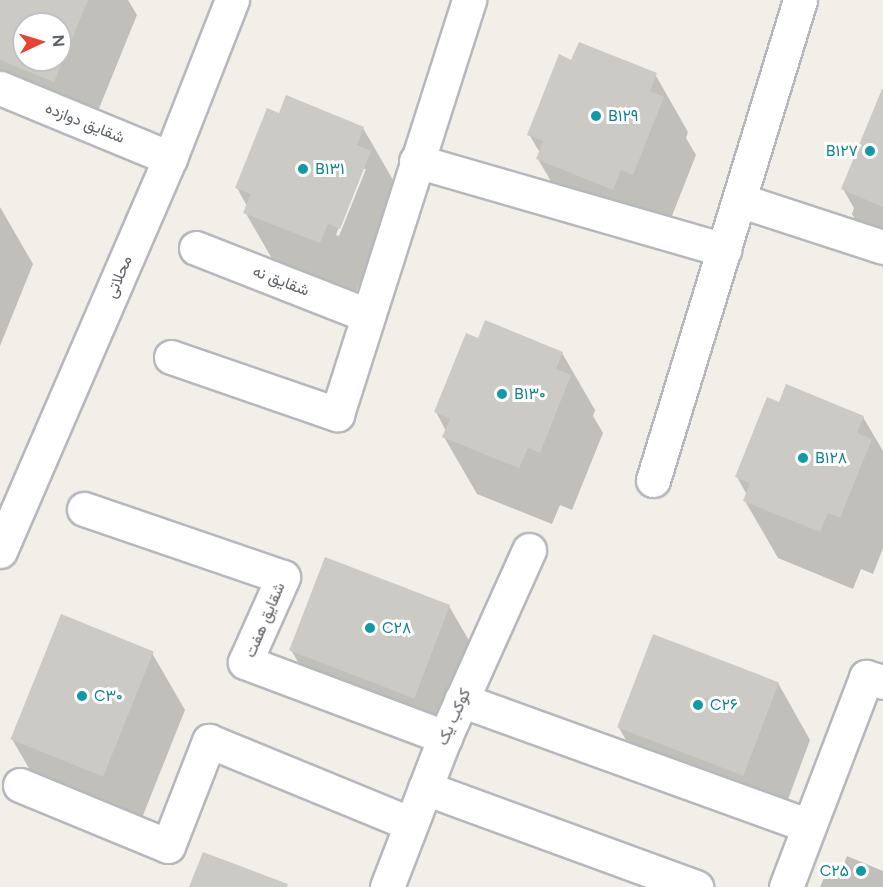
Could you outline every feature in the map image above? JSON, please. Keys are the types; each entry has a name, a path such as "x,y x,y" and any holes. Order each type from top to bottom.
{"street":[{"name":"محلاتی","path":"0,551 171,158 232,0"},
{"path":"171,357 337,414 469,0"},
{"path":"653,480 800,0"},
{"name":"شقایق دوازده","path":"0,88 171,158"},
{"path":"416,162 724,250"},
{"path":"739,200 883,247"},
{"name":"شقایق نه","path":"196,248 367,315"},
{"name":"شقایق هفت","path":"84,509 283,577 245,662 445,737"},
{"name":"کوکب یک","path":"387,887 445,737 529,550"},
{"path":"786,887 866,677 883,682"},
{"path":"461,700 809,826"},
{"path":"20,785 168,846 209,741 411,824"},
{"path":"425,788 696,887"}],"building":[{"path":"0,0 88,0 72,39 72,12 12,12 12,65 0,60"},
{"name":"B۱۲۹","path":"579,42 657,73 650,91 664,97 633,175 621,170 613,190 536,159 543,141 527,135 559,54 571,60"},
{"path":"29,72 58,72 54,82"},
{"name":"B۱۲۷","path":"883,89 883,207 841,189"},
{"name":"B۱۳۱","path":"286,95 364,127 357,145 371,151 340,229 328,224 320,243 243,213 251,194 235,188 267,108 279,113"},
{"name":"B۱۳۰","path":"485,320 563,352 556,369 571,375 540,453 528,448 519,468 442,437 450,419 434,412 466,333 478,338"},
{"name":"B۱۲۸","path":"786,384 864,416 857,433 872,439 840,518 828,513 820,532 743,501 750,483 735,477 767,397 779,402"},
{"name":"C۲۸","path":"325,557 450,605 414,698 289,650"},
{"name":"C۳۰","path":"61,614 154,651 103,777 10,739"},
{"name":"C۲۶","path":"653,634 779,682 743,776 617,727"},
{"path":"203,852 288,884 287,887 189,887"}],"place":[{"name":"B۱۲۹","path":"596,116"},
{"name":"B۱۲۷","path":"870,151"},
{"name":"B۱۳۱","path":"303,169"},
{"name":"B۱۳۰","path":"502,394"},
{"name":"B۱۲۸","path":"803,458"},
{"name":"C۲۸","path":"370,628"},
{"name":"C۳۰","path":"82,696"},
{"name":"C۲۶","path":"698,705"},
{"name":"C۲۵","path":"861,871"}]}
